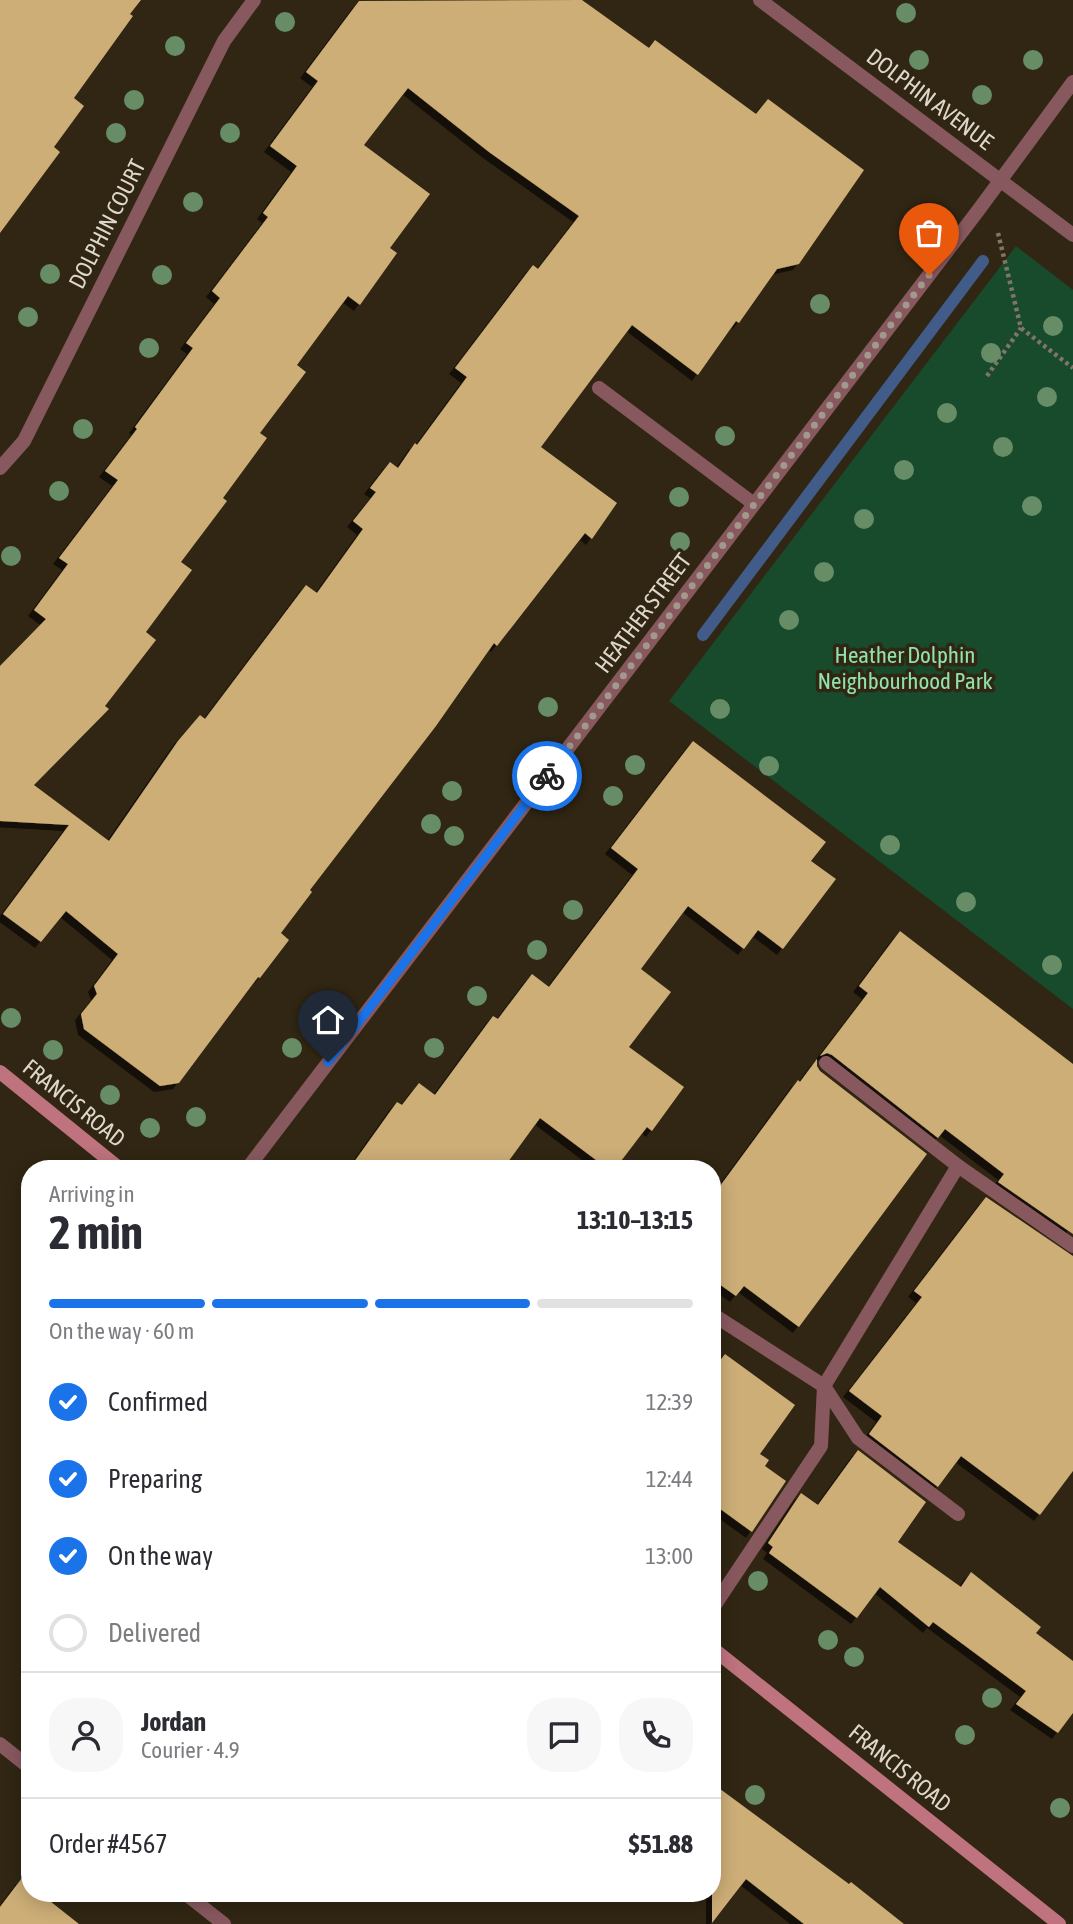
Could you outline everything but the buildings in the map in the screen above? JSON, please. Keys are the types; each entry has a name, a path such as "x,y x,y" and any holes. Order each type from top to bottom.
{"street":[{"name":"DOLPHIN COURT","path":"0,468 24,441 224,41 254,0"},
{"name":"DOLPHIN AVENUE","path":"760,0 1073,235"},
{"name":"HEATHER STREET","path":"254,1160 1073,82"},
{"path":"599,388 754,504"},
{"path":"826,1063 958,1166 1073,1246"},
{"name":"FRANCIS ROAD","path":"0,1072 109,1160"},
{"path":"721,1596 821,1446 824,1386 958,1166"},
{"path":"721,1320 824,1386 858,1438 958,1514"},
{"name":"FRANCIS ROAD","path":"721,1655 1059,1924"},
{"path":"0,1744 21,1761"},
{"path":"196,1902 224,1924"}],"path":[{"path":"996,226 1021,328 1073,368"},
{"path":"987,376 1021,328"}],"green space":[{"name":"Heather Dolphin Neighbourhood Park","path":"1016,246 1073,290 1073,1009 669,701"}],"waterway":[{"path":"703,635 983,261"}],"way so far":[{"path":"547,776 929,275"}],"route":[{"path":"328,1062 547,776"}]}
